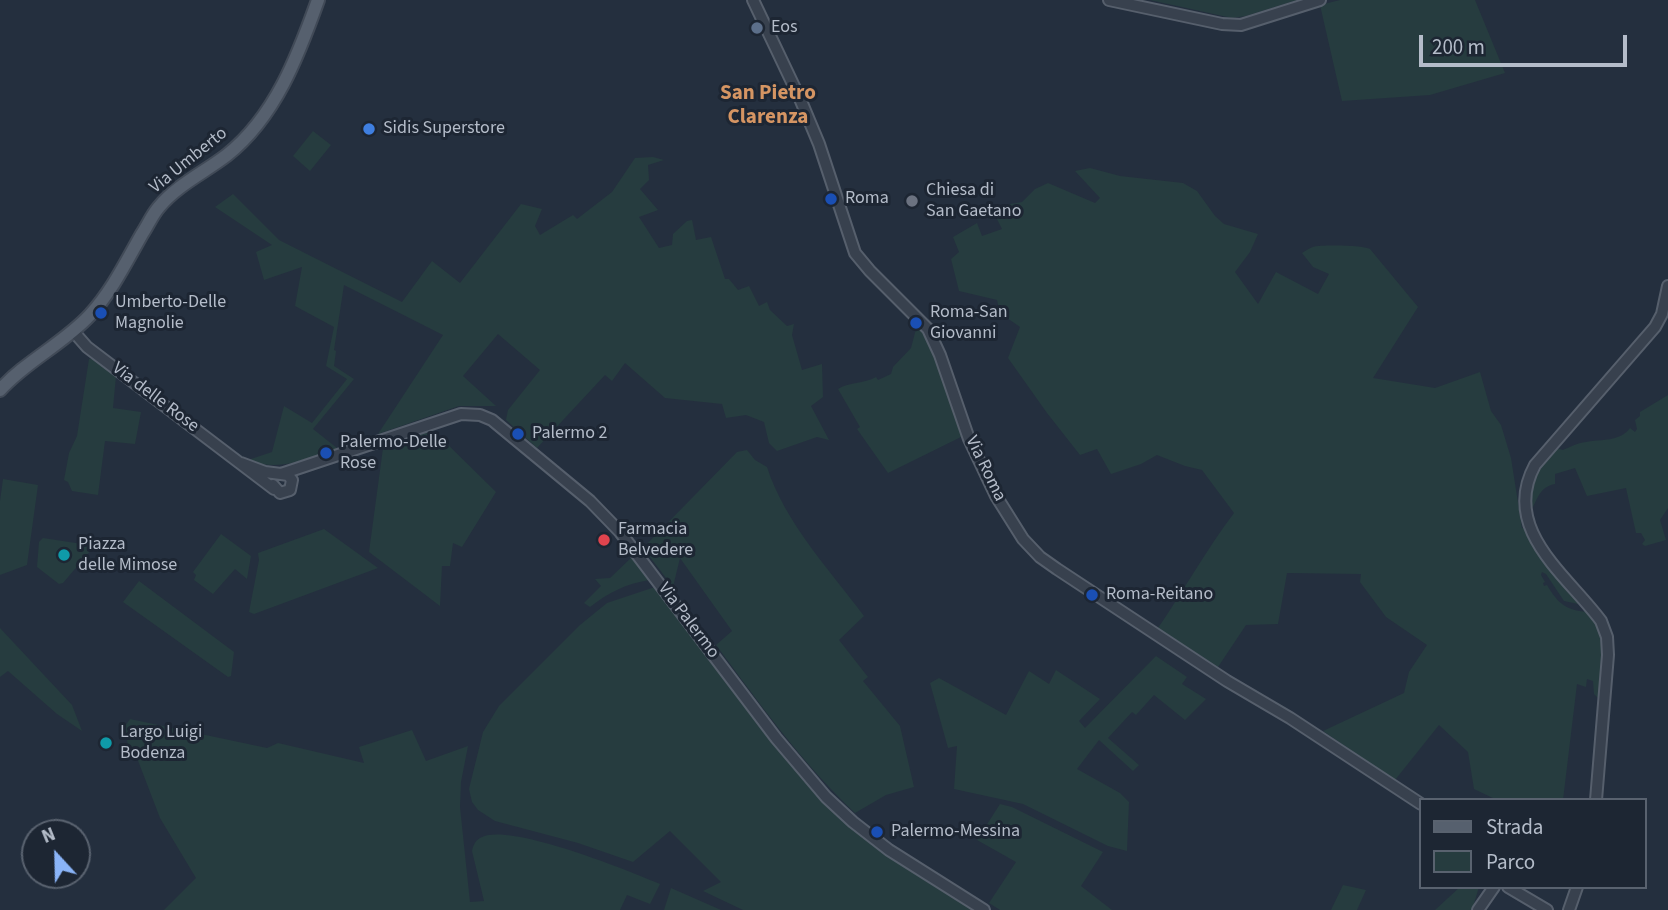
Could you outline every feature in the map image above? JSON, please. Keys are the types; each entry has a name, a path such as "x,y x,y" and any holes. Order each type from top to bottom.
{"main road":[{"name":"Via Umberto","path":"0,390 91,314 119,276 158,207 236,147 264,116 284,80 318,0"}],"street":[{"name":"Via Roma","path":"753,0 810,122 855,253 928,329 977,458 996,496 1023,539 1057,569 1420,803"},
{"path":"1109,0 1222,24 1241,25 1320,0"},
{"path":"1596,798 1609,650 1601,621 1541,549 1529,526 1524,494 1529,476 1548,450 1659,320 1668,286"},
{"name":"Via delle Rose","path":"73,331 87,347 274,489"},
{"name":"Via Palermo","path":"280,474 461,414 480,415 492,420 590,500 611,523 776,738 826,797 889,850 984,910"},
{"path":"280,474 274,479 274,489 284,494 323,461"},
{"path":"240,463 265,472 288,475 292,480 290,490"},
{"name":"Via Roma","path":"1397,789 1420,810"},
{"path":"1478,910 1483,889"},
{"path":"1478,910 1493,889"},
{"path":"1512,889 1542,906"},
{"path":"1522,889 1542,906"},
{"path":"1569,910 1576,889"}],"green space":[{"path":"1150,0 1297,0 1232,18"},
{"path":"1340,0 1475,0 1505,73 1430,95 1342,101 1320,5"},
{"path":"313,131 331,145 310,171 293,156"},
{"path":"653,157 664,160 648,165 649,180 640,189 658,210 639,217 659,248 672,245 673,234 687,221 692,220 696,240 711,237 725,279 729,279 738,290 749,286 759,306 767,302 770,310 787,326 794,324 792,335 802,370 822,364 823,397 811,406 829,440 817,437 777,451 769,443 764,422 746,415 726,418 722,404 665,398 625,363 612,381 605,375 537,448 506,420 508,410 540,370 498,334 463,376 496,406 459,406 378,434 443,335 344,285 334,366 354,379 313,429 337,448 282,465 260,464 248,460 272,452 284,406 312,423 347,379 326,366 334,327 295,306 302,267 264,280 256,252 272,245 215,207 233,194 279,240 402,302 432,261 460,283 521,204 542,209 535,226 540,235 573,215 577,219 612,192 635,158"},
{"path":"1090,168 1120,176 1183,183 1197,191 1224,224 1258,234 1250,252 1235,272 1258,304 1276,272 1318,294 1329,274 1313,267 1302,253 1310,248 1337,245 1370,249 1418,307 1373,378 1435,388 1480,372 1491,411 1501,425 1511,458 1522,528 1526,529 1533,548 1583,605 1564,601 1542,572 1544,586 1547,585 1564,605 1589,612 1599,625 1601,641 1603,640 1601,701 1594,694 1593,681 1587,679 1586,687 1577,684 1563,798 1493,798 1474,789 1468,752 1439,725 1395,780 1323,731 1404,693 1409,672 1427,645 1386,617 1360,582 1361,574 1287,573 1278,624 1246,625 1218,667 1158,628 1234,513 1202,470 1157,455 1141,464 1111,474 1097,449 1080,455 1008,358 1020,327 1000,313 997,300 959,291 951,259 959,252 953,237 977,223 982,236 1002,229 991,207 1022,202 1035,189 1048,183 1095,203 1100,198 1075,171"},
{"path":"917,325 929,341 963,436 888,473 857,429 860,427 838,389 876,377 878,380 891,374 893,367 911,348"},
{"path":"89,359 94,359 116,376 113,408 141,412 135,444 105,441 98,495 72,491 64,480 69,453 77,436"},
{"path":"1668,395 1668,508 1660,520 1666,540 1645,546 1642,544 1645,540 1641,533 1636,533 1626,488 1587,496 1575,468 1555,474 1555,484 1543,489 1533,507 1528,504 1533,480 1556,448 1563,450 1574,445 1616,438 1630,428 1635,432 1635,420 1640,416 1640,412"},
{"path":"433,430 496,492 462,547 453,543 450,566 442,566 440,606 369,552 383,448"},
{"path":"747,450 755,460 767,467 775,488 797,527 864,616 839,640 868,677 863,681 900,726 914,787 886,795 855,813 799,753 716,645 732,631 680,558 673,587 643,548 737,452"},
{"path":"3,479 38,485 27,565 0,575 0,501"},
{"path":"324,529 378,568 254,614 249,612 258,553"},
{"path":"221,534 251,556 247,579 235,569 213,594 194,580 196,575 193,572"},
{"path":"43,538 89,545 92,549 63,583 59,584 37,567 39,542"},
{"path":"632,557 649,580 618,589 590,607 584,603 601,586 595,579 610,578"},
{"path":"139,581 234,652 231,676 228,677 123,602"},
{"path":"655,587 772,743 825,803 974,910 743,910 703,891 721,882 670,831 633,862 578,843 495,821 478,810 472,802 469,789 483,732 499,706 580,625 607,603"},
{"path":"0,628 72,705 82,731 57,714 8,671 0,677"},
{"path":"1156,656 1187,677 1182,684 1206,699 1185,720 1154,695 1136,715 1132,712 1108,738 1139,765 1133,771 1099,740 1077,769 1120,793 1129,802 1127,851 1108,846 1023,804 954,789 957,746 948,748 930,683 939,678 1006,715 1029,671 1049,684 1056,670 1100,699 1079,721 1085,728"},
{"path":"130,719 267,748 278,743 364,763 359,747 412,730 426,761 468,746 461,782 460,807 470,902 484,901 473,847 480,838 494,835 515,836 541,842 660,884 650,904 627,895 620,910 164,910 196,878 160,818 137,758 129,754 125,726"},
{"path":"1000,804 1012,807 1103,852 1081,886 1112,910 1000,910 989,903 1016,862 977,840"},
{"path":"1343,885 1366,890 1357,910 1331,910"},
{"path":"671,888 721,910 664,910"},
{"path":"1458,889 1478,889 1472,910 1435,910"}],"place":[{"name":"Eos","path":"757,28"},
{"name":"Sidis Superstore","path":"369,129"},
{"name":"Roma","path":"831,199"},
{"name":"Chiesa di San Gaetano","path":"912,201"},
{"name":"Umberto-Delle Magnolie","path":"101,313"},
{"name":"Roma-San Giovanni","path":"916,323"},
{"name":"Palermo 2","path":"518,434"},
{"name":"Palermo-Delle Rose","path":"326,453"},
{"name":"Farmacia Belvedere","path":"604,540"},
{"name":"Piazza delle Mimose","path":"64,555"},
{"name":"Roma-Reitano","path":"1092,595"},
{"name":"Largo Luigi Bodenza","path":"106,743"},
{"name":"Palermo-Messina","path":"877,832"}],"district":[{"name":"San Pietro Clarenza","path":"768,106"}]}
